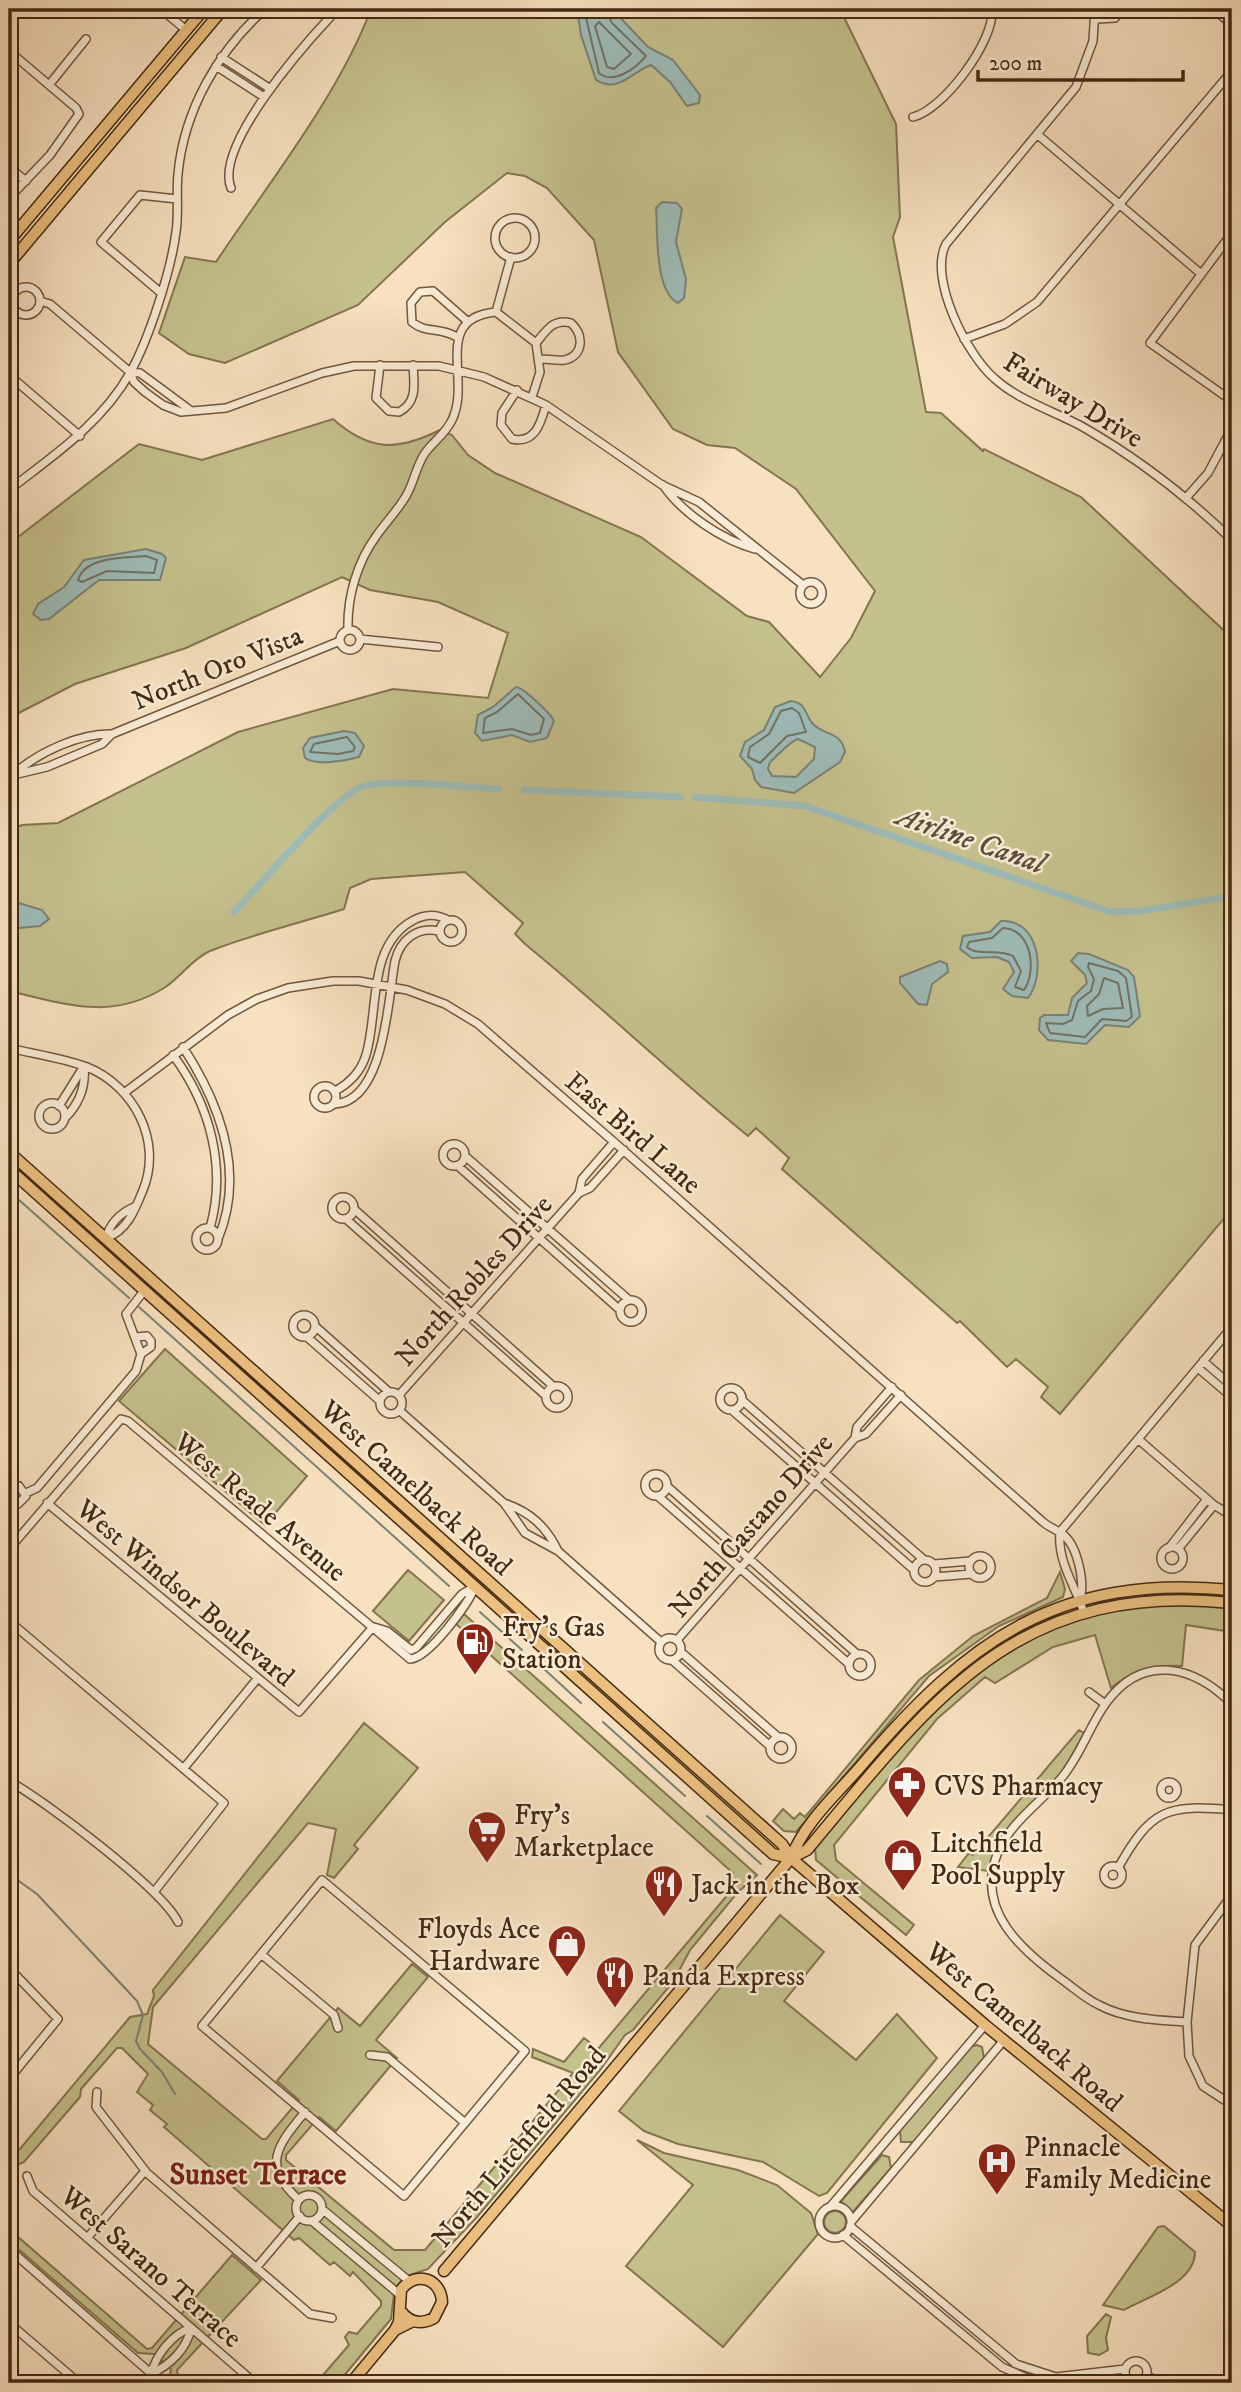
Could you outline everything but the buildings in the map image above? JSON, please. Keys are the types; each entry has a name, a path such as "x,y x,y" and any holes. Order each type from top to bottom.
{"main road":[{"path":"9,242 204,9"},
{"path":"9,264 223,9"},
{"name":"West Camelback Road","path":"9,1152 782,1844 791,1858 985,2025 1232,2226"},
{"name":"West Camelback Road","path":"9,1169 773,1854 791,1858"},
{"path":"97,1248 106,1238"},
{"path":"475,1587 483,1577"},
{"name":"North Litchfield Road","path":"439,2289 444,2271 791,1858 797,1841 904,1715 946,1675 984,1646 1024,1623 1080,1600 1163,1587 1232,1590"},
{"name":"North Litchfield Road","path":"791,1858 807,1850 914,1723 961,1678 1004,1648 1084,1614 1161,1600 1232,1602"},
{"path":"568,1653 572,1665 600,1690 604,1703 618,1706 655,1740 677,1750"},
{"path":"904,1715 914,1723"},
{"name":"North Litchfield Road","path":"426,2279 444,2271"},
{"path":"351,2383 395,2330 413,2321 426,2322 437,2314 442,2302 439,2289 426,2279 410,2281 399,2294 400,2310 395,2330"},
{"path":"400,2310 413,2321"}],"street":[{"path":"162,9 186,30"},
{"path":"9,490 80,436 111,402 130,372 160,292 176,236 178,172 187,130 221,57 265,9"},
{"path":"912,117 922,114 936,103 975,58 987,38 992,9"},
{"name":"Fairway Drive","path":"1095,9 1097,19 1087,65 1076,87 942,251 941,279 964,339 982,367 1003,386 1119,449 1186,498 1232,540"},
{"path":"1097,19 1115,18 1121,9"},
{"path":"1214,9 1232,24"},
{"path":"231,188 229,173 239,144 264,96 332,15 348,10"},
{"path":"49,85 86,39"},
{"path":"9,51 79,114 50,155 9,198"},
{"path":"221,57 270,88"},
{"path":"216,66 264,96"},
{"path":"964,339 1005,324 1037,302 1232,71"},
{"path":"1038,135 1200,273"},
{"path":"9,167 26,181"},
{"path":"160,292 101,242 140,195 177,199"},
{"path":"521,219 532,226 535,239 530,251 511,257 500,251 496,233 503,222 521,219"},
{"path":"1232,233 1150,343 1232,401"},
{"path":"496,312 511,257"},
{"path":"457,337 443,329 419,328 412,322 411,303 420,292 433,290 467,321"},
{"path":"40,301 50,304 130,372 134,382 163,405 181,412 226,408 322,373 354,366 413,365 458,370 517,390 546,405 662,485 677,490 713,513 803,585"},
{"path":"348,630 350,596 361,563 375,536 408,494 423,457 451,422 457,405 457,337 467,321 484,313 496,312 536,343 541,359 541,372 532,397"},
{"path":"536,343 548,327 558,322 571,323 579,334 580,349 575,355 562,361 541,359"},
{"path":"380,365 376,398 389,411 399,412 411,403 415,390 413,365"},
{"path":"9,375 80,436"},
{"path":"517,390 502,413 501,425 512,439 529,438 537,432 546,405"},
{"path":"1186,498 1208,473 1232,428"},
{"path":"662,485 671,498 706,523 740,545 755,549"},
{"path":"706,523 713,513"},
{"path":"348,630 357,633 360,639"},
{"path":"348,630 341,635 343,648 353,650 360,639"},
{"path":"360,639 439,647"},
{"name":"North Oro Vista","path":"12,775 54,750 100,734 112,734 340,642"},
{"name":"North Oro Vista","path":"12,775 47,768 102,744 112,734"},
{"path":"436,915 459,923 461,936 454,942 446,942 439,931 426,929 411,936 397,953 373,1071 365,1083 345,1101 328,1108 320,1107 315,1101 314,1094 326,1085 335,1091 355,1075 366,1055 386,946 404,926 423,916 436,915"},
{"path":"439,931 447,920"},
{"path":"404,926 411,936"},
{"name":"East Bird Lane","path":"124,1093 183,1047 243,1006 288,988 344,980 390,986 445,1004 478,1024 1043,1522 1060,1532"},
{"path":"369,1040 381,1042"},
{"path":"183,1047 214,1100 224,1130 229,1167 227,1209 214,1249 199,1248 197,1234 202,1229 210,1228"},
{"path":"9,1048 84,1066 105,1077 124,1093 143,1123 149,1150 147,1177 134,1207 122,1213 108,1228 106,1238"},
{"path":"173,1055 202,1106 211,1133 216,1167 215,1205 210,1228 218,1239"},
{"path":"59,1106 84,1066"},
{"path":"65,1118 59,1106 51,1104 44,1107 40,1114 41,1122 46,1128 54,1129 61,1125 76,1104 86,1081 84,1066"},
{"path":"355,1075 365,1083"},
{"path":"335,1091 335,1104"},
{"path":"202,1106 214,1100"},
{"name":"North Robles Drive","path":"579,1193 582,1180 614,1142"},
{"path":"458,1144 465,1156 629,1300 640,1303 643,1310 641,1317 627,1322 620,1310 458,1166 445,1162 444,1148 458,1144"},
{"name":"North Robles Drive","path":"399,1395 579,1193 590,1188 624,1150"},
{"path":"458,1166 465,1156"},
{"path":"216,1167 229,1167"},
{"path":"492,1197 500,1187"},
{"path":"545,1395 380,1248 346,1219 333,1214 334,1200 347,1197 354,1209 387,1239 553,1386 566,1391 565,1405 552,1408 545,1401 545,1395 553,1386"},
{"path":"346,1219 354,1209"},
{"path":"380,1248 387,1239"},
{"path":"583,1277 592,1268"},
{"path":"418,1283 426,1273"},
{"path":"9,1500 21,1504 26,1493 37,1488 136,1371 141,1354 127,1320 129,1308 144,1291"},
{"path":"620,1310 629,1300"},
{"path":"308,1315 315,1326 389,1392 399,1395 403,1405 400,1411 391,1415 384,1413 380,1401 307,1337 294,1332 295,1319 308,1315"},
{"path":"307,1337 315,1326"},
{"path":"1084,1614 1080,1600 1084,1587 1072,1547 1060,1532 1232,1328"},
{"path":"135,1337 147,1336 151,1341 151,1347 141,1354"},
{"path":"509,1363 516,1353"},
{"path":"343,1369 352,1359"},
{"path":"1201,1365 1232,1386"},
{"path":"1201,1365 1232,1397"},
{"name":"North Castano Drive","path":"855,1438 857,1427 892,1387"},
{"path":"736,1389 743,1401 923,1559 934,1564 984,1556 992,1568 989,1575 982,1578 971,1574 934,1577 928,1581 915,1577 913,1569 816,1482 733,1411 720,1404 725,1390 736,1389"},
{"path":"380,1401 389,1392"},
{"name":"North Castano Drive","path":"677,1640 855,1438 866,1434 901,1395"},
{"path":"733,1411 743,1401"},
{"path":"400,1411 504,1503 525,1533 558,1551 661,1642"},
{"name":"West Reade Avenue","path":"47,1503 121,1419 128,1421 373,1627 387,1643 410,1659"},
{"path":"769,1441 777,1432"},
{"path":"1138,1439 1214,1505 1232,1516"},
{"path":"653,1475 661,1475 668,1487 748,1558 857,1654 870,1659 869,1673 855,1676 849,1664 740,1567 659,1497 648,1493 646,1480 653,1475"},
{"path":"9,1491 17,1486 26,1493"},
{"path":"659,1497 668,1487"},
{"path":"1178,1549 1182,1562 1170,1568 1161,1559 1207,1499"},
{"path":"9,1549 47,1503"},
{"name":"West Windsor Boulevard","path":"47,1503 299,1712 373,1627"},
{"path":"504,1503 538,1521 558,1551"},
{"path":"1178,1549 1214,1505"},
{"path":"860,1522 869,1512"},
{"path":"695,1528 704,1518"},
{"path":"1169,1548 1178,1549"},
{"path":"913,1569 923,1559"},
{"path":"971,1560 971,1574"},
{"path":"934,1564 934,1577"},
{"path":"475,1587 470,1600 423,1656 410,1659 411,1650 416,1648 462,1594 475,1587"},
{"path":"786,1608 793,1598"},
{"path":"9,1621 224,1803 153,1892"},
{"name":"West Reade Avenue","path":"373,1627 393,1636 411,1650"},
{"path":"820,1638 828,1629"},
{"path":"387,1643 393,1636"},
{"path":"670,1638 677,1640 681,1651 713,1680 778,1737 786,1737 791,1743 792,1751 788,1757 780,1759 773,1756 770,1745 673,1660 661,1656 661,1642 670,1638"},
{"path":"673,1660 681,1651"},
{"path":"849,1664 857,1654"},
{"path":"1186,2022 1139,2018 1099,2006 1016,1943 1000,1920 992,1888 994,1867 1004,1841 1065,1773 1105,1704 1134,1678 1160,1670 1190,1673 1204,1679 1231,1702"},
{"path":"184,1768 257,1679"},
{"path":"705,1689 713,1680"},
{"path":"1089,1692 1105,1704"},
{"path":"737,1717 746,1708"},
{"path":"770,1745 778,1737"},
{"path":"9,1781 40,1799 153,1892 172,1909 178,1922"},
{"path":"1171,1798 1174,1809"},
{"path":"1118,1867 1145,1827 1174,1809 1195,1807 1232,1810"},
{"path":"321,1880 525,2051 404,2196 202,2026 261,1954 321,1880"},
{"path":"1232,1895 1195,1945 1186,2022 1189,2056 1203,2087 1232,2105"},
{"path":"261,1954 334,2015 338,2028"},
{"path":"9,1968 58,2019 9,2079"},
{"path":"985,2025 830,2207 822,2213 821,2228 828,2235 843,2235 1002,2367 1038,2383"},
{"path":"843,2235 1004,2040"},
{"path":"370,2055 387,2057 464,2122"},
{"path":"97,2092 96,2107 145,2171 310,2314 332,2318"},
{"path":"299,2200 280,2179 276,2158 282,2140 304,2112"},
{"path":"88,2238 145,2171"},
{"name":"West Sarano Terrace","path":"27,2176 33,2191 255,2383"},
{"path":"399,2294 312,2221 300,2216 296,2207 299,2200 308,2195 315,2196 322,2209 410,2281"},
{"path":"830,2207 844,2209 851,2224 876,2248 1016,2364 1044,2375 1068,2380 1126,2373 1137,2383 1146,2375 1146,2368 1139,2361 1129,2363 1126,2373"},
{"path":"312,2221 320,2215 322,2209"},
{"path":"256,2268 300,2216"},
{"path":"869,2257 876,2248"},
{"path":"9,2249 162,2383"},
{"path":"380,2278 390,2266"},
{"path":"911,2291 917,2282"},
{"path":"9,2323 79,2383"},
{"path":"152,2374 166,2367 188,2341 191,2328"},
{"path":"152,2374 155,2360 179,2332 191,2328"},
{"path":"1091,2383 1126,2373"},
{"path":"1146,2375 1160,2383"}],"shaded area":[{"path":"371,9 840,9 896,124 900,217 893,237 926,412 941,413 983,451 984,449 1081,497 1232,638 1232,1209 1060,1414 1041,1397 1048,1387 1016,1359 1007,1367 960,1321 957,1323 782,1169 789,1158 756,1128 748,1136 525,944 515,934 523,923 465,872 371,879 350,888 344,909 210,951 164,988 125,1004 88,1007 9,991 9,830 22,825 58,823 238,732 393,689 488,698 508,633 438,602 370,590 342,577 186,648 75,684 9,718 9,544 139,444 202,460 333,419 359,438 385,445 411,442 440,430 452,435 468,455 495,473 641,537 747,616 769,622 820,677 851,638 875,591 796,489 735,448 707,445 673,429 618,352 594,240 547,188 525,176 507,173 445,222 358,305 225,363 189,354 159,333 185,257 216,262 321,107"},
{"path":"165,1349 307,1476 265,1525 119,1401"},
{"path":"408,1570 444,1600 409,1641 373,1611"},
{"path":"1060,1572 1065,1589 1063,1597 999,1626 929,1676 796,1832 784,1831 773,1821 783,1809 794,1819 800,1813 805,1817 919,1680 973,1636 1047,1598"},
{"path":"1153,1605 1232,1607 1232,1632 1186,1625 1182,1666 1144,1670 1111,1688 1095,1635 1053,1647 995,1683 985,1677 937,1719 834,1845 836,1860 914,1925 906,1935 816,1860 815,1848 896,1751 924,1720 986,1666 1021,1644 1060,1626 1094,1615"},
{"path":"464,1614 757,1875 737,1893 690,1950 673,1982 633,2030 625,2035 601,2069 477,2217 428,2269 410,2275 394,2294 391,2319 338,2383 316,2383 349,2345 345,2337 349,2332 357,2334 381,2306 381,2301 353,2272 350,2276 334,2262 330,2265 299,2238 294,2240 164,2127 167,2124 150,2110 153,2105 137,2092 148,2074 122,2048 117,2048 81,2089 80,2097 24,2162 17,2165 9,2180 9,2162 130,2017 147,2014 154,1996 153,1990 364,1723 418,1768 354,1845 358,1849 334,1878 327,1875 336,1829 308,1823 153,2007 148,2044 262,2139 266,2139 299,2100 277,2081 338,2008 360,2026 412,1964 428,1977 376,2040 397,2058 336,2131 319,2117 286,2155 286,2160 394,2250 425,2250 573,2073 532,2057 533,2049 564,2062 584,2038 598,2049 735,1886 728,1879 733,1873 456,1624"},
{"path":"1079,1730 1084,1733 1067,1763 1007,1833 999,1844 988,1871 958,1867 969,1853 973,1855"},
{"path":"780,1915 824,1952 784,2001 856,2060 897,2014 937,2058 827,2193 819,2196 763,2162 678,2144 644,2131 619,2111"},
{"path":"970,2047 982,2047 984,2058 914,2142 901,2142 900,2130"},
{"path":"637,2140 664,2153 738,2170 777,2185 811,2213 818,2234 723,2347 626,2266 693,2185"},
{"path":"882,2155 889,2157 891,2168 852,2213 841,2201"},
{"path":"835,2211 843,2214 846,2222 843,2230 835,2233 827,2230 824,2222 827,2214"},
{"path":"1164,2226 1195,2252 1193,2263 1187,2272 1168,2288 1124,2310 1103,2305 1158,2227"},
{"path":"9,2229 147,2349 152,2348 232,2255 261,2280 177,2370 178,2375 187,2383 176,2383 170,2375 171,2369 154,2354 138,2353 9,2241"},
{"path":"1106,2314 1111,2317 1106,2338 1108,2350 1099,2355 1088,2353 1087,2336"}],"water":[{"path":"577,9 612,9 648,47 673,60 700,95 699,103 687,106 670,82 651,65 611,85 596,80 581,35"},
{"path":"662,202 677,203 682,209 676,242 686,279 684,298 678,303 670,296 661,274 656,208"},
{"path":"146,549 166,558 160,580 99,580 49,619 41,620 33,614 38,604 64,587 84,560"},
{"path":"516,687 537,702 554,721 547,738 530,742 512,735 482,741 475,733 478,715 493,707"},
{"path":"791,701 800,704 813,724 840,740 845,752 840,762 794,793 761,787 755,780 752,769 740,756 745,742 764,730 775,707","holes":["798,739 815,747 814,759 796,777 772,776 768,769 770,762"]},
{"path":"344,731 355,733 364,746 359,757 324,762 305,758 303,748 310,738"},
{"path":"9,900 42,910 49,919 40,926 9,929"},
{"path":"1001,921 1014,923 1024,929 1036,950 1037,976 1028,998 1012,996 1003,989 1014,972 1009,962 997,957 972,958 960,949 963,936 990,932"},
{"path":"1078,953 1089,954 1128,970 1134,977 1140,1016 1129,1027 1105,1025 1086,1044 1048,1040 1039,1030 1040,1018 1044,1015 1068,1015 1072,998 1087,983 1085,975 1071,961"},
{"path":"940,961 947,964 948,972 932,984 927,1005 918,1004 900,983 900,977"}],"waterway":[{"name":"Airline Canal","path":"234,912 335,805 364,786 410,783 499,789"},
{"name":"Airline Canal","path":"524,790 681,797"},
{"name":"Airline Canal","path":"695,797 805,806 1111,912 1140,911 1232,896"},
{"path":"9,1191 129,1298"},
{"path":"139,1307 449,1586"},
{"path":"480,1612 522,1650"},
{"path":"543,1668 581,1703"},
{"path":"603,1722 685,1796"},
{"path":"707,1816 761,1864"},
{"path":"9,1874 37,1894 137,2001 143,2015 136,2041 162,2072 175,2094"}],"place":[{"name":"Fry's Gas Station","path":"475,1676"},
{"name":"CVS Pharmacy","path":"907,1819"},
{"name":"Fry's Marketplace","path":"487,1864"},
{"name":"Litchfield Pool Supply","path":"903,1892"},
{"name":"Jack in the Box","path":"664,1918"},
{"name":"Floyds Ace Hardware","path":"567,1978"},
{"name":"Panda Express","path":"615,2009"},
{"name":"Pinnacle Family Medicine","path":"997,2196"}],"district":[{"name":"Sunset Terrace","path":"258,2174"}]}
